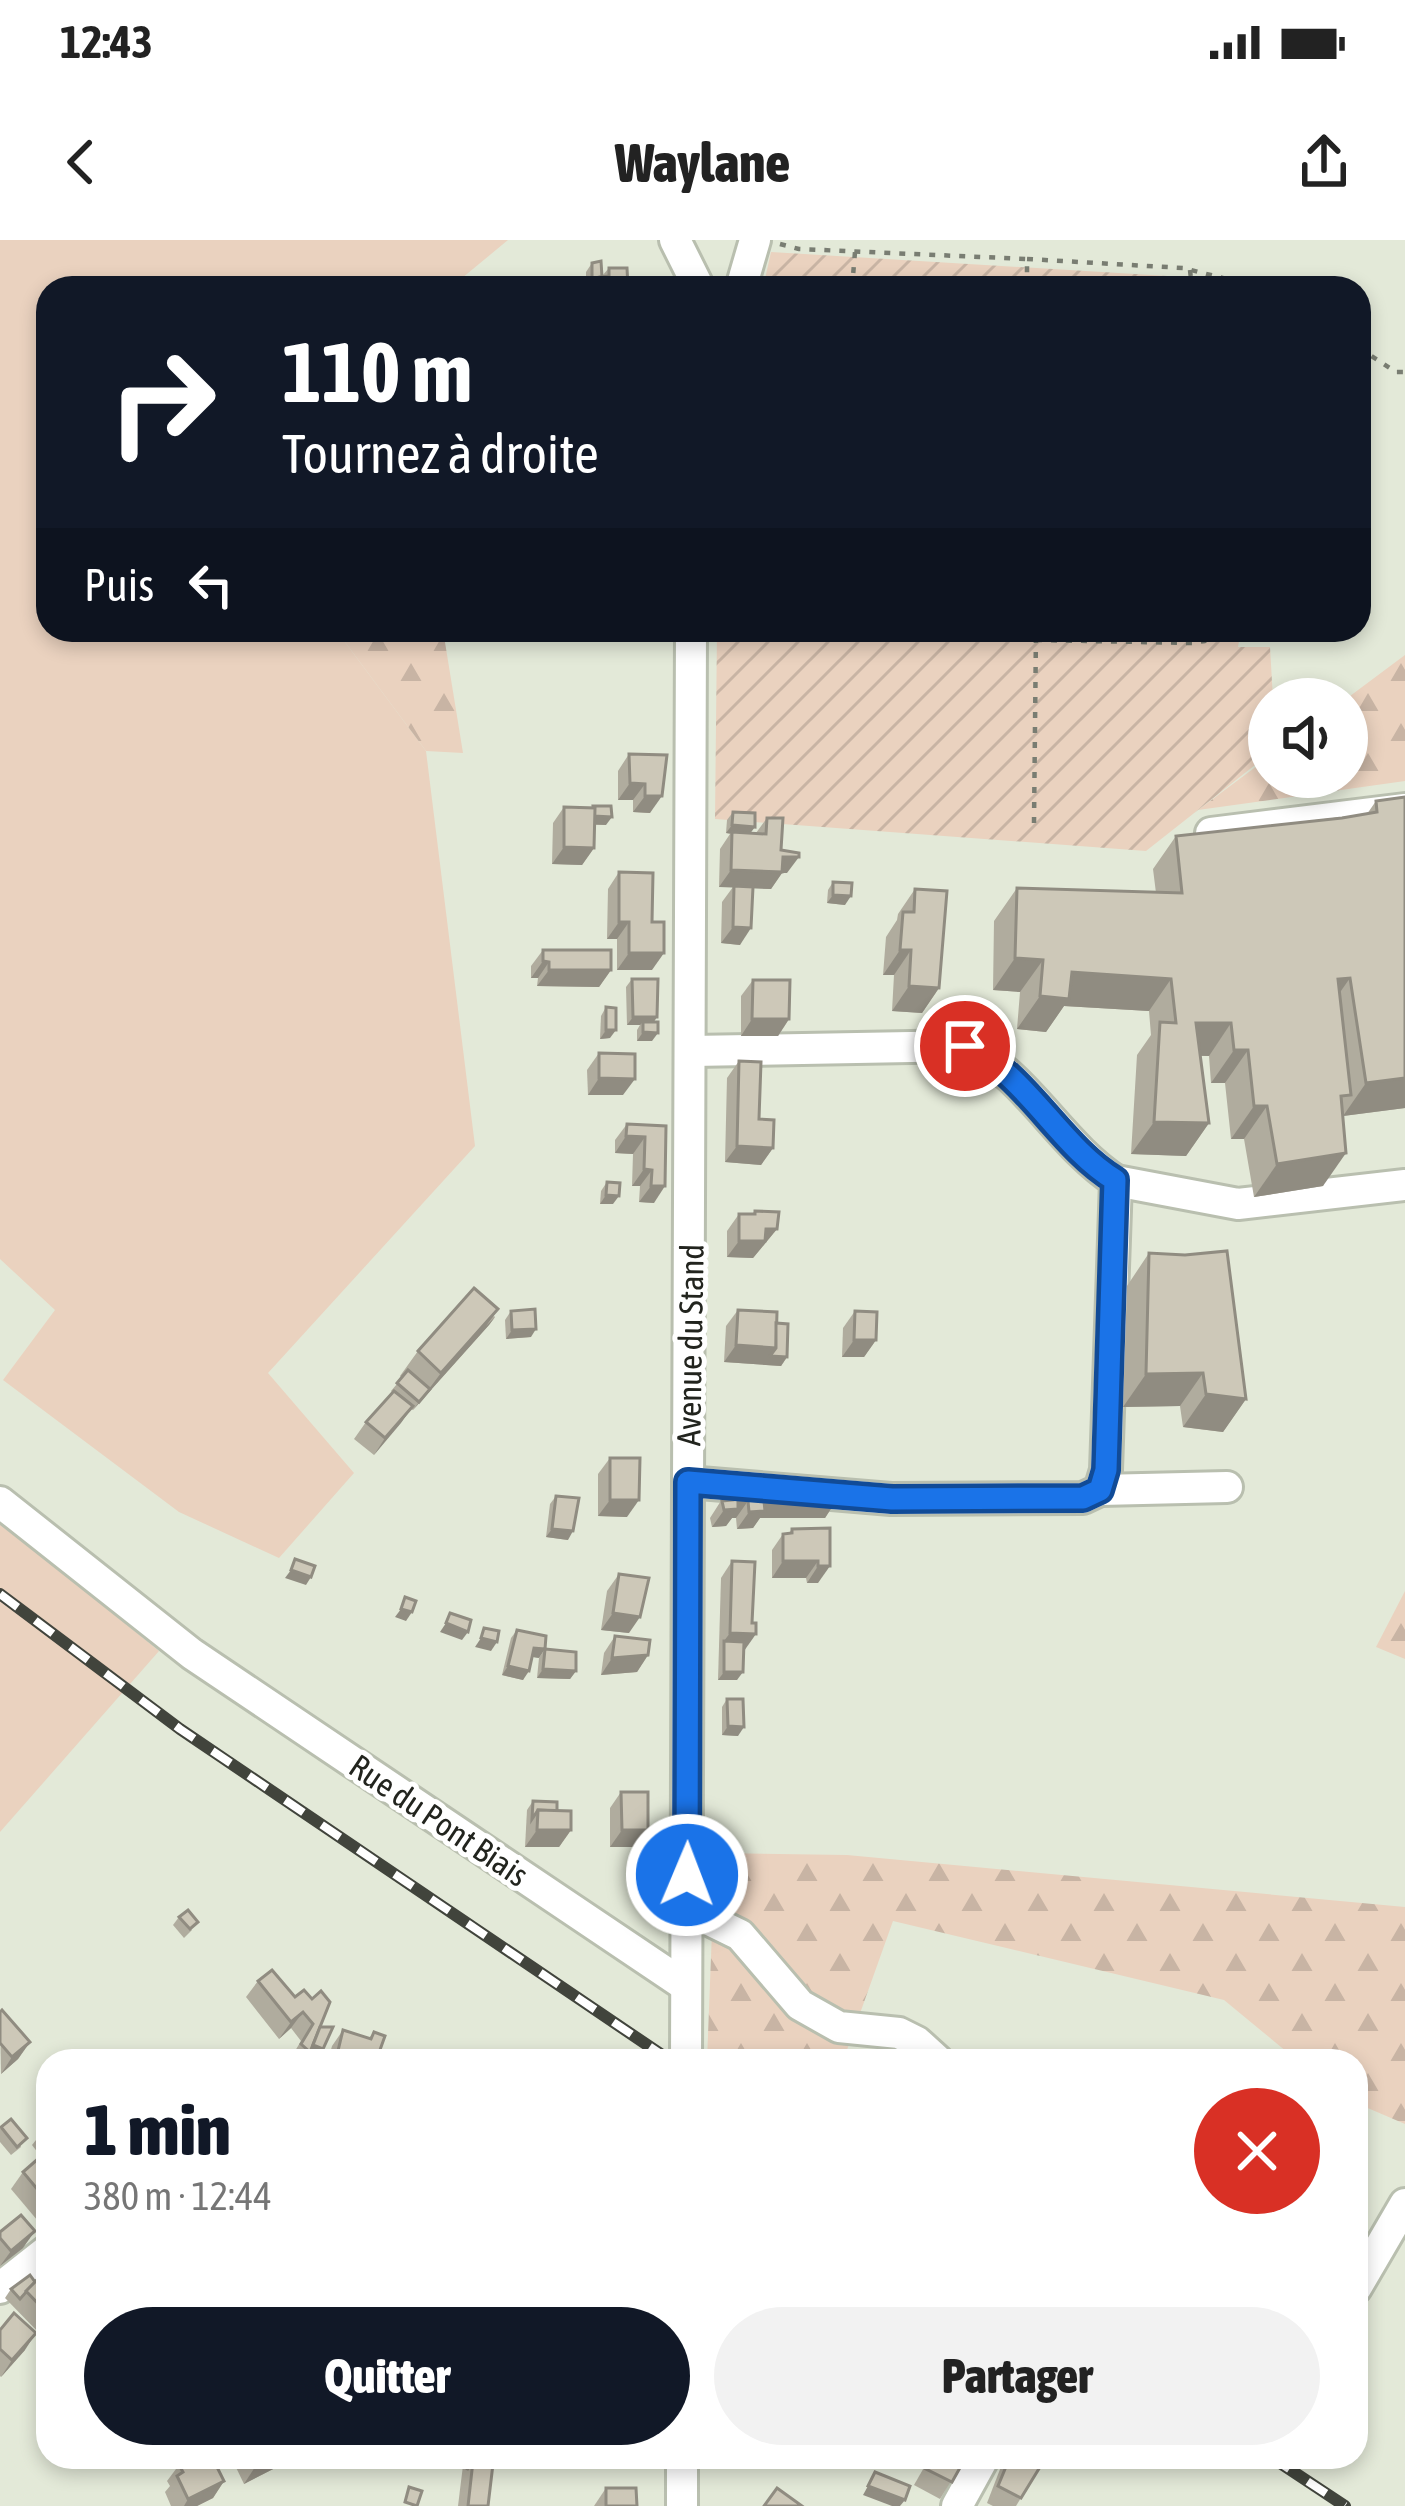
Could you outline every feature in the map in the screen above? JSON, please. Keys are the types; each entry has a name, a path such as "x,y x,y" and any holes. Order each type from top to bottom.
{"street":[{"path":"675,240 693,276"},
{"path":"746,276 759,240"},
{"name":"Avenue du Stand","path":"686,2049 692,642"},
{"path":"1211,832 1405,809"},
{"path":"692,1051 965,1046 989,1057 1076,1150 1115,1180 1238,1204 1405,1185"},
{"path":"1100,1490 1106,1470 1115,1180"},
{"path":"688,1482 892,1499 1083,1498 1100,1490 1227,1487"},
{"name":"Rue du Pont Biais","path":"0,1502 192,1654 686,1986"},
{"path":"686,1909 740,1935 800,2005 838,2027 899,2033 925,2049"},
{"path":"1368,2267 1405,2204"},
{"path":"0,2288 36,2260"},
{"path":"682,2469 682,2506"},
{"path":"957,2506 977,2469"}],"path":[{"path":"759,240 799,249 1027,259 1190,270 1214,276"},
{"path":"854,276 855,252"},
{"path":"1027,259 1028,276"},
{"path":"1190,270 1191,276"},
{"path":"1371,356 1396,372 1405,372"},
{"path":"1034,823 1036,642"},
{"path":"1114,642 1198,642"}],"green space":[{"path":"0,240 508,240 464,276 36,276 36,642 345,642 426,751 475,1146 268,1373 354,1473 279,1558 179,1512 3,1380 55,1310 0,1259"},
{"path":"771,252 1167,276 766,276"},
{"path":"345,642 445,642 463,753 426,751"},
{"path":"717,642 1239,642 1238,647 1270,647 1272,678 1248,678 1248,771 1146,851 715,819"},
{"path":"1405,655 1405,781 1368,786 1368,683"},
{"path":"1248,773 1248,798 1284,798 1198,810"},
{"path":"0,1521 159,1651 0,1832"},
{"path":"1405,1591 1405,1659 1376,1647"},
{"path":"715,1853 847,1855 1405,1907 1405,2124 1368,2108 1368,2049 1283,2049 1224,2000 893,1921 847,2049 707,2049"}],"building":[{"path":"601,261 602,276 592,276 592,263"},
{"path":"609,268 627,268 627,276 609,276"},
{"path":"629,754 667,755 662,796 645,796 645,784 630,783"},
{"path":"1405,797 1405,1078 1366,1083 1350,978 1338,979 1351,1095 1341,1096 1346,1153 1277,1164 1267,1106 1254,1106 1248,1050 1234,1050 1231,1023 1196,1023 1209,1123 1154,1122 1160,1022 1176,1023 1171,979 1072,972 1069,999 1040,996 1043,960 1015,958 1017,888 1182,893 1176,836 1342,818 1377,812 1376,801"},
{"path":"593,806 611,806 612,817 594,816"},
{"path":"564,807 595,808 594,848 564,847"},
{"path":"733,812 755,813 755,827 732,825"},
{"path":"767,818 783,818 781,850 799,853 799,857 783,857 782,872 731,870 732,832 766,834"},
{"path":"619,872 653,873 652,922 664,922 664,953 629,953 629,922 619,922"},
{"path":"833,882 852,883 851,896 833,895"},
{"path":"734,886 753,887 751,928 733,927"},
{"path":"915,889 947,891 939,988 909,986 911,950 900,950 903,912 914,912"},
{"path":"543,950 611,950 611,970 549,970"},
{"path":"632,979 658,979 657,1017 633,1017"},
{"path":"753,980 790,980 789,1019 752,1019"},
{"path":"606,1007 616,1008 616,1030 606,1030"},
{"path":"643,1022 658,1022 658,1033 643,1032"},
{"path":"599,1053 635,1054 635,1079 599,1078"},
{"path":"739,1061 761,1062 759,1119 774,1120 773,1148 737,1146"},
{"path":"627,1124 666,1126 665,1186 651,1186 652,1170 644,1169 645,1137 626,1136"},
{"path":"607,1182 620,1183 619,1196 606,1195"},
{"path":"779,1212 777,1229 766,1229 765,1241 739,1241 739,1214"},
{"path":"1227,1251 1246,1399 1206,1394 1203,1373 1146,1374 1149,1253"},
{"path":"474,1288 498,1309 441,1373 418,1351"},
{"path":"535,1309 536,1329 512,1330 511,1311"},
{"path":"738,1310 777,1312 776,1348 736,1345"},
{"path":"855,1311 877,1312 876,1340 854,1340"},
{"path":"776,1323 788,1324 787,1357 770,1356 776,1348"},
{"path":"408,1370 430,1389 419,1402 397,1383"},
{"path":"394,1391 413,1406 385,1438 366,1422"},
{"path":"610,1458 640,1458 639,1500 610,1500"},
{"path":"733,1482 836,1482 836,1501 764,1501 765,1511 749,1512 748,1501 738,1501 738,1509 724,1510 722,1501 733,1500"},
{"path":"556,1496 579,1498 573,1531 552,1529"},
{"path":"830,1528 830,1566 818,1566 818,1561 783,1561 783,1534 792,1529"},
{"path":"295,1559 315,1566 311,1577 291,1570"},
{"path":"732,1561 755,1562 752,1623 756,1623 756,1634 730,1633"},
{"path":"619,1574 649,1578 640,1617 613,1613"},
{"path":"405,1597 416,1601 412,1612 401,1609"},
{"path":"450,1613 471,1620 468,1632 446,1623"},
{"path":"484,1628 499,1631 497,1642 481,1638"},
{"path":"517,1630 546,1636 545,1649 534,1648 529,1671 508,1666"},
{"path":"615,1636 650,1640 648,1655 612,1658"},
{"path":"724,1641 744,1642 743,1672 724,1672"},
{"path":"545,1649 576,1652 576,1671 543,1669"},
{"path":"727,1699 743,1699 744,1727 728,1726"},
{"path":"621,1792 648,1792 648,1830 622,1830"},
{"path":"533,1801 557,1802 557,1811 538,1810 532,1819"},
{"path":"538,1810 571,1811 571,1830 537,1830"},
{"path":"188,1910 198,1922 190,1929 179,1917"},
{"path":"272,1970 295,1997 304,1990 312,1999 321,1991 330,2002 311,2049 301,2044 313,2024 303,2012 291,2022 258,1981"},
{"path":"2,2010 30,2042 12,2057 0,2043"},
{"path":"320,2027 333,2027 323,2049 313,2045"},
{"path":"343,2030 371,2039 374,2032 385,2036 380,2049 338,2049"},
{"path":"11,2119 27,2138 17,2147 1,2127"},
{"path":"36,2161 36,2188 23,2172"},
{"path":"21,2215 35,2231 11,2251 0,2232"},
{"path":"30,2275 35,2282 20,2299 11,2289"},
{"path":"36,2281 36,2301 26,2291"},
{"path":"14,2313 36,2333 12,2360 0,2349 0,2330"},
{"path":"218,2469 224,2481 188,2499 177,2476"},
{"path":"472,2469 492,2469 488,2506 468,2506"},
{"path":"926,2469 959,2469 952,2482"},
{"path":"1005,2469 1039,2469 1021,2498 998,2486"},
{"path":"875,2472 910,2486 905,2500 868,2486"},
{"path":"409,2487 422,2491 417,2506 405,2502"},
{"path":"606,2488 636,2488 637,2506 606,2506"},
{"path":"777,2488 802,2506 764,2506"}],"railway":[{"path":"0,1594 180,1729 653,2049"},
{"path":"1289,2469 1345,2506"}],"route":[{"path":"687,1875 688,1482 892,1499 1083,1498 1100,1490 1106,1470 1115,1180 1076,1150 989,1057 965,1046"}]}
